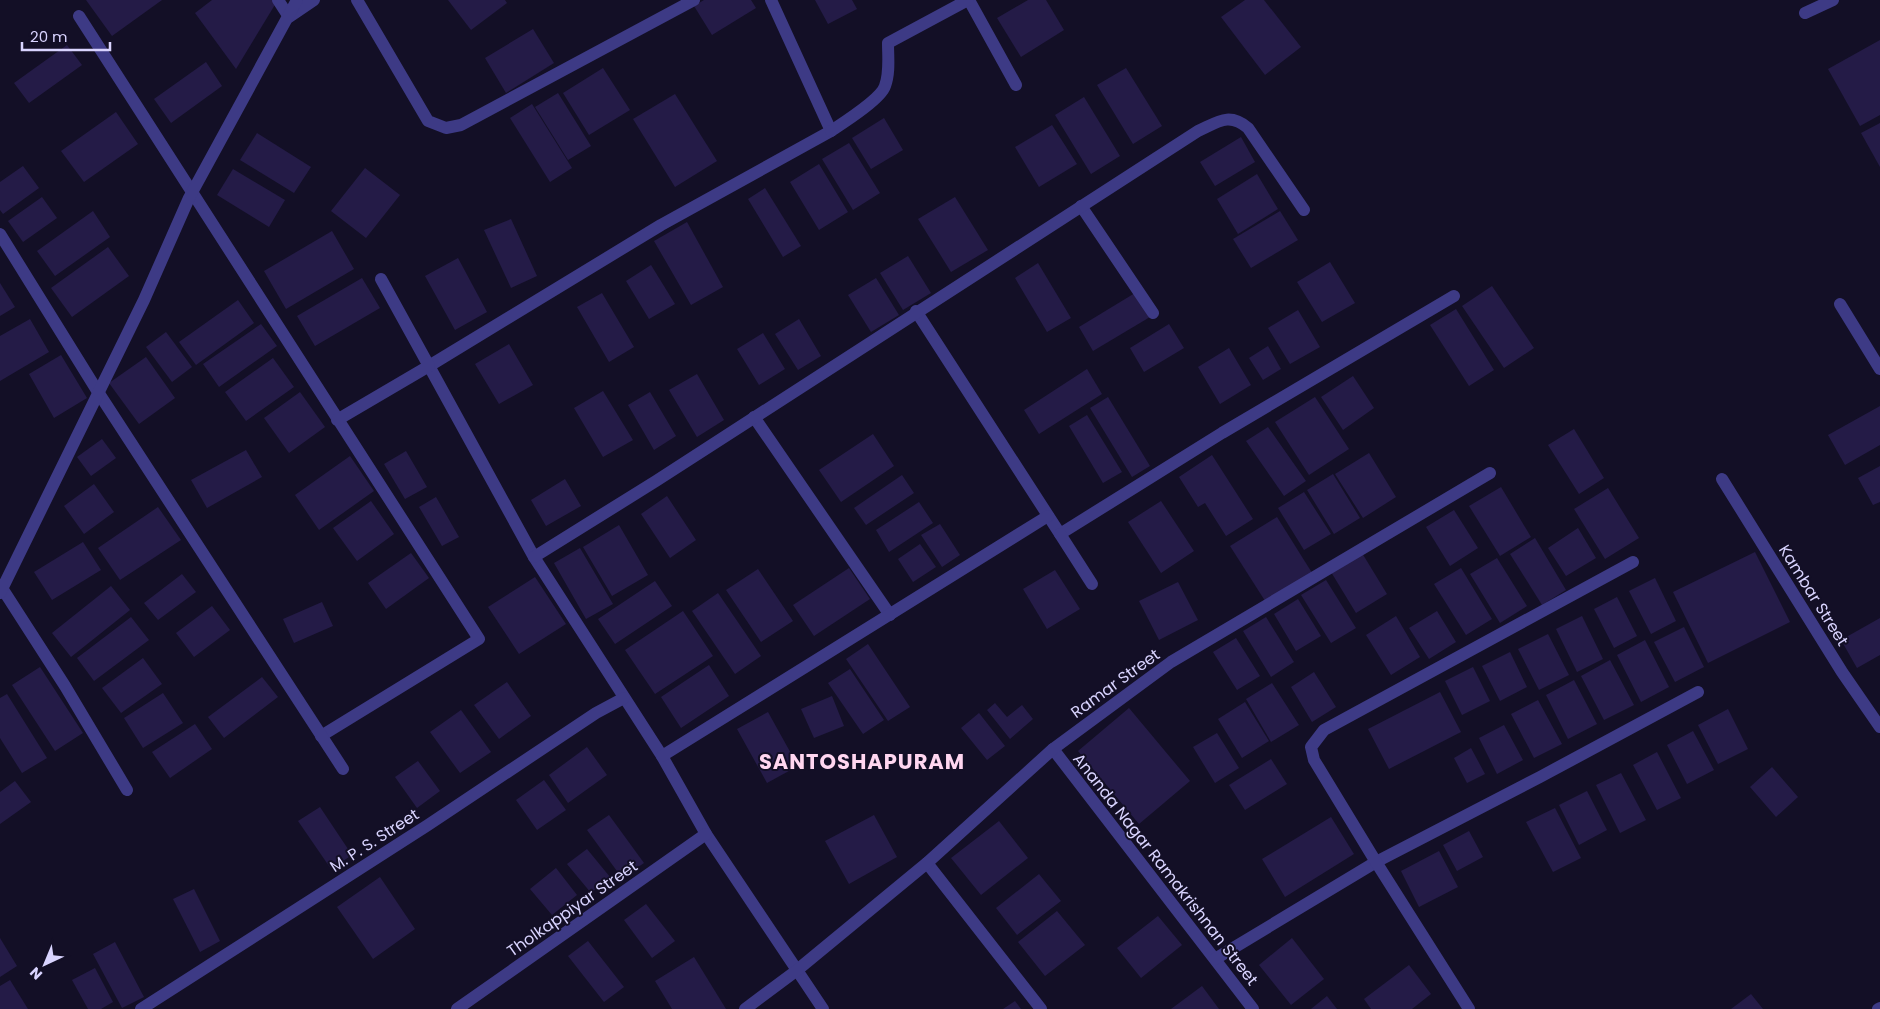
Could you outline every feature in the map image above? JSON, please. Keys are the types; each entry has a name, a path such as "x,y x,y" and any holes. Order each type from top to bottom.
{"street":[{"path":"278,0 288,17"},
{"path":"127,790 65,686 1,589 144,300 192,193 296,0"},
{"path":"288,17 314,0"},
{"path":"357,0 428,121 446,128 461,126 694,0"},
{"path":"771,0 830,131"},
{"path":"337,420 660,225 859,113 885,88 889,64 888,43 968,0 1016,85"},
{"path":"1805,14 1833,0"},
{"path":"79,16 479,639 321,736"},
{"path":"534,557 1198,131 1228,118 1239,121 1248,128 1304,210"},
{"path":"1081,206 1153,312"},
{"path":"0,234 98,392 343,770"},
{"path":"381,280 534,557 662,756 706,834 823,1009"},
{"path":"1060,534 1222,433 1454,296"},
{"path":"1840,304 1880,369"},
{"path":"916,311 1092,584"},
{"path":"754,417 890,615"},
{"name":"Ramar Street","path":"745,1009 796,971 927,863 1053,748 1171,662 1490,473"},
{"name":"Kambar Street","path":"1722,479 1842,672 1880,727"},
{"path":"662,756 1048,516"},
{"path":"1469,1009 1314,760 1311,747 1324,730 1633,562"},
{"path":"1215,959 1376,862 1698,692"},
{"name":"M. P. S. Street","path":"141,1009 428,825 596,713 624,698"},
{"name":"Ananda Nagar Ramakrishnan Street","path":"1053,748 1253,1009"},
{"name":"Tholkappiyar Street","path":"457,1009 706,834"},
{"path":"927,863 1041,1009"}],"building":[{"path":"86,0 162,0 112,36"},
{"path":"212,0 274,0 276,3 236,69 195,13"},
{"path":"448,0 505,0 507,3 471,30"},
{"path":"704,0 751,0 756,8 712,35 694,6"},
{"path":"815,0 852,0 857,9 828,24"},
{"path":"1028,0 1046,0 1064,30 1021,57 997,18"},
{"path":"1245,0 1264,0 1301,47 1265,75 1221,17"},
{"path":"533,29 554,63 506,93 485,58"},
{"path":"1880,40 1880,115 1860,126 1828,69"},
{"path":"67,45 82,65 29,103 14,83"},
{"path":"206,62 222,86 171,123 154,99"},
{"path":"603,68 630,110 589,135 563,93"},
{"path":"1126,68 1162,126 1133,144 1097,85"},
{"path":"558,93 591,146 568,160 535,107"},
{"path":"675,94 717,161 675,187 633,119"},
{"path":"1084,97 1120,156 1091,174 1055,115"},
{"path":"532,104 572,168 550,182 510,118"},
{"path":"116,112 138,144 84,182 61,151"},
{"path":"884,118 903,150 871,169 852,138"},
{"path":"1880,123 1880,167 1861,133"},
{"path":"1052,125 1077,164 1039,187 1015,147"},
{"path":"257,133 311,167 294,193 240,160"},
{"path":"1241,137 1255,162 1215,186 1200,162"},
{"path":"849,143 880,193 853,210 822,159"},
{"path":"819,164 848,212 819,230 790,182"},
{"path":"23,166 39,188 3,214 0,210 0,182"},
{"path":"365,168 400,195 366,238 331,211"},
{"path":"233,169 285,200 269,227 217,195"},
{"path":"1257,174 1278,209 1238,234 1217,199"},
{"path":"765,188 801,246 783,257 748,199"},
{"path":"42,197 57,218 23,242 8,221"},
{"path":"955,197 988,250 951,272 918,219"},
{"path":"93,211 110,237 55,276 37,251"},
{"path":"1280,211 1298,240 1251,268 1233,239"},
{"path":"511,219 537,276 511,288 484,230"},
{"path":"687,222 723,287 691,305 654,241"},
{"path":"332,231 354,269 286,309 264,271"},
{"path":"108,247 129,276 72,317 51,288"},
{"path":"908,256 931,293 903,310 880,273"},
{"path":"458,258 487,312 455,330 425,276"},
{"path":"1330,262 1355,303 1322,322 1297,282"},
{"path":"1038,263 1071,318 1047,332 1015,278"},
{"path":"651,265 675,304 649,319 626,281"},
{"path":"362,278 380,308 315,346 297,316"},
{"path":"876,278 899,315 871,332 848,295"},
{"path":"0,283 15,307 0,316"},
{"path":"1492,286 1534,348 1504,368 1462,306"},
{"path":"602,293 634,347 609,362 577,307"},
{"path":"1135,293 1150,317 1093,351 1079,327"},
{"path":"238,300 254,323 196,365 179,342"},
{"path":"1456,309 1494,370 1469,386 1430,325"},
{"path":"1298,310 1320,347 1290,364 1268,328"},
{"path":"30,319 49,352 0,381 0,336"},
{"path":"799,319 821,356 798,370 775,334"},
{"path":"261,324 277,346 219,387 203,364"},
{"path":"1169,324 1184,348 1144,372 1130,348"},
{"path":"166,332 192,367 172,382 146,347"},
{"path":"763,333 785,369 759,385 737,349"},
{"path":"509,344 533,385 499,404 475,364"},
{"path":"1268,346 1281,369 1263,380 1249,358"},
{"path":"1229,348 1251,385 1220,404 1198,367"},
{"path":"61,355 87,398 54,418 29,374"},
{"path":"146,357 175,398 139,424 109,383"},
{"path":"273,358 294,387 246,421 225,392"},
{"path":"1087,369 1102,394 1039,434 1024,410"},
{"path":"697,374 724,420 697,437 669,390"},
{"path":"1353,376 1374,408 1343,430 1321,397"},
{"path":"603,391 633,440 603,457 574,408"},
{"path":"300,392 325,427 289,453 264,418"},
{"path":"650,392 676,436 654,450 628,405"},
{"path":"1108,397 1150,466 1132,477 1090,408"},
{"path":"1315,397 1349,449 1309,475 1275,422"},
{"path":"1880,406 1880,445 1845,465 1828,435"},
{"path":"1087,415 1122,472 1103,483 1069,426"},
{"path":"1268,427 1306,481 1284,496 1246,441"},
{"path":"1574,429 1604,478 1579,494 1548,445"},
{"path":"873,434 894,466 841,502 819,470"},
{"path":"102,439 116,458 91,476 77,457"},
{"path":"246,450 262,477 207,508 191,480"},
{"path":"406,451 427,487 405,499 384,464"},
{"path":"1369,453 1396,497 1363,518 1335,474"},
{"path":"1212,455 1253,519 1226,536 1205,503 1198,507 1179,477"},
{"path":"350,456 374,491 319,530 295,495"},
{"path":"1880,466 1880,502 1873,505 1858,478"},
{"path":"1333,474 1360,518 1334,534 1307,490"},
{"path":"902,475 914,493 866,525 854,508"},
{"path":"565,479 581,506 546,526 531,500"},
{"path":"94,484 114,512 84,534 64,506"},
{"path":"1501,487 1531,537 1500,556 1469,506"},
{"path":"1608,488 1639,538 1605,559 1574,509"},
{"path":"1304,492 1331,534 1304,550 1278,508"},
{"path":"667,496 696,540 670,558 641,514"},
{"path":"436,497 459,537 442,546 419,507"},
{"path":"371,501 394,534 357,561 333,528"},
{"path":"1161,501 1194,551 1161,573 1128,522"},
{"path":"919,502 933,523 889,552 876,530"},
{"path":"158,507 181,540 120,580 98,548"},
{"path":"1454,510 1478,548 1450,566 1426,527"},
{"path":"1277,517 1314,576 1267,604 1230,546"},
{"path":"940,524 960,555 942,567 921,535"},
{"path":"619,525 648,575 612,596 583,547"},
{"path":"1578,528 1596,558 1566,576 1548,548"},
{"path":"1535,538 1566,590 1542,605 1510,554"},
{"path":"83,542 101,570 52,600 34,572"},
{"path":"920,544 936,567 913,582 898,559"},
{"path":"580,548 613,604 586,619 554,563"},
{"path":"1755,552 1790,622 1708,663 1673,592"},
{"path":"411,553 429,578 386,609 368,583"},
{"path":"1362,553 1387,594 1356,613 1331,572"},
{"path":"1497,558 1527,606 1500,623 1470,574"},
{"path":"849,568 870,599 814,636 793,605"},
{"path":"1461,568 1492,619 1466,635 1434,584"},
{"path":"758,569 793,621 761,642 726,590"},
{"path":"1055,570 1080,609 1047,629 1023,589"},
{"path":"182,574 196,592 158,620 144,603"},
{"path":"535,577 566,624 519,654 488,607"},
{"path":"1655,578 1676,621 1651,634 1629,591"},
{"path":"1326,580 1356,628 1331,643 1301,595"},
{"path":"655,581 672,606 615,644 598,619"},
{"path":"1178,582 1198,620 1159,640 1139,601"},
{"path":"111,586 130,610 71,657 52,633"},
{"path":"718,593 761,656 735,674 692,611"},
{"path":"1617,597 1637,636 1614,648 1594,609"},
{"path":"1298,599 1321,636 1296,651 1274,614"},
{"path":"322,602 333,626 294,643 283,619"},
{"path":"212,606 230,630 194,657 176,633"},
{"path":"683,611 713,656 655,694 625,650"},
{"path":"1437,611 1456,642 1429,659 1409,628"},
{"path":"1396,616 1420,657 1391,675 1366,635"},
{"path":"1582,616 1603,659 1577,672 1556,629"},
{"path":"131,617 149,640 94,681 77,658"},
{"path":"1266,617 1294,662 1271,677 1243,631"},
{"path":"1880,618 1880,655 1857,668 1841,640"},
{"path":"1684,627 1704,667 1675,682 1654,642"},
{"path":"1548,634 1569,675 1539,690 1518,649"},
{"path":"1236,638 1260,676 1237,690 1213,652"},
{"path":"1645,640 1669,687 1641,702 1617,655"},
{"path":"868,644 910,707 888,721 846,659"},
{"path":"1510,652 1527,687 1500,701 1482,666"},
{"path":"143,658 162,684 121,713 102,688"},
{"path":"1610,660 1634,705 1604,720 1581,676"},
{"path":"709,665 729,696 681,728 661,697"},
{"path":"40,667 83,733 55,751 12,685"},
{"path":"1473,667 1490,701 1462,715 1445,681"},
{"path":"850,669 884,720 863,734 828,683"},
{"path":"1314,672 1336,707 1312,722 1291,687"},
{"path":"262,677 278,697 224,738 208,717"},
{"path":"1574,680 1597,724 1568,739 1546,695"},
{"path":"507,682 531,716 499,739 474,705"},
{"path":"1272,683 1299,725 1271,742 1246,699"},
{"path":"1440,692 1461,732 1389,769 1368,729"},
{"path":"163,693 183,723 143,748 124,718"},
{"path":"7,694 47,758 22,773 0,738 0,698"},
{"path":"832,696 844,726 814,738 801,709"},
{"path":"1538,700 1562,744 1534,758 1511,714"},
{"path":"1245,702 1269,741 1242,758 1218,719"},
{"path":"995,703 1007,717 1022,705 1033,719 1010,739 987,710"},
{"path":"1129,708 1190,781 1139,824 1078,751"},
{"path":"1728,709 1748,749 1718,764 1698,725"},
{"path":"461,710 491,752 460,773 430,732"},
{"path":"768,712 798,766 767,783 737,729"},
{"path":"979,713 1005,746 987,760 961,728"},
{"path":"195,724 212,749 170,778 152,752"},
{"path":"1504,725 1523,760 1497,774 1479,738"},
{"path":"1693,731 1714,770 1687,784 1667,745"},
{"path":"1217,733 1239,768 1215,783 1193,747"},
{"path":"587,747 607,775 568,803 549,775"},
{"path":"1471,748 1485,774 1467,783 1454,758"},
{"path":"1657,752 1681,798 1657,810 1633,765"},
{"path":"1271,759 1287,784 1245,810 1229,785"},
{"path":"418,761 440,791 417,808 395,777"},
{"path":"1772,767 1798,797 1776,817 1750,787"},
{"path":"1621,773 1646,820 1620,833 1596,785"},
{"path":"544,780 566,810 537,830 516,800"},
{"path":"15,781 31,802 0,824 0,792"},
{"path":"1587,791 1607,830 1579,845 1559,805"},
{"path":"320,807 352,855 331,869 298,821"},
{"path":"1555,808 1581,858 1553,872 1526,822"},
{"path":"609,815 644,863 622,878 587,830"},
{"path":"874,815 897,857 849,884 825,841"},
{"path":"1331,817 1354,854 1285,897 1262,859"},
{"path":"999,821 1028,858 981,895 951,858"},
{"path":"1469,831 1483,857 1457,871 1443,845"},
{"path":"587,849 610,877 591,893 567,864"},
{"path":"1439,851 1458,887 1419,907 1401,871"},
{"path":"556,868 577,895 552,915 530,889"},
{"path":"1039,874 1061,901 1017,935 996,908"},
{"path":"380,877 415,929 373,959 337,907"},
{"path":"194,889 220,941 200,952 173,899"},
{"path":"646,904 675,941 652,958 624,920"},
{"path":"1057,911 1085,945 1045,976 1018,942"},
{"path":"1158,916 1182,945 1141,978 1117,948"},
{"path":"0,938 17,966 0,977"},
{"path":"1292,938 1324,979 1291,1005 1259,965"},
{"path":"588,941 624,987 604,1002 568,956"},
{"path":"115,942 144,997 122,1008 93,954"},
{"path":"694,957 726,1009 672,1009 655,981"},
{"path":"1409,965 1431,994 1412,1009 1371,1009 1364,999"},
{"path":"95,968 113,1002 101,1009 88,1009 72,980"},
{"path":"10,980 28,1009 0,1009 0,986"},
{"path":"1202,986 1219,1009 1171,1009"},
{"path":"1751,994 1763,1009 1731,1009"},
{"path":"1327,996 1337,1009 1311,1009"},
{"path":"1015,1001 1021,1009 1003,1009"}],"district":[{"name":"SANTOSHAPURAM","path":"862,762"}]}
